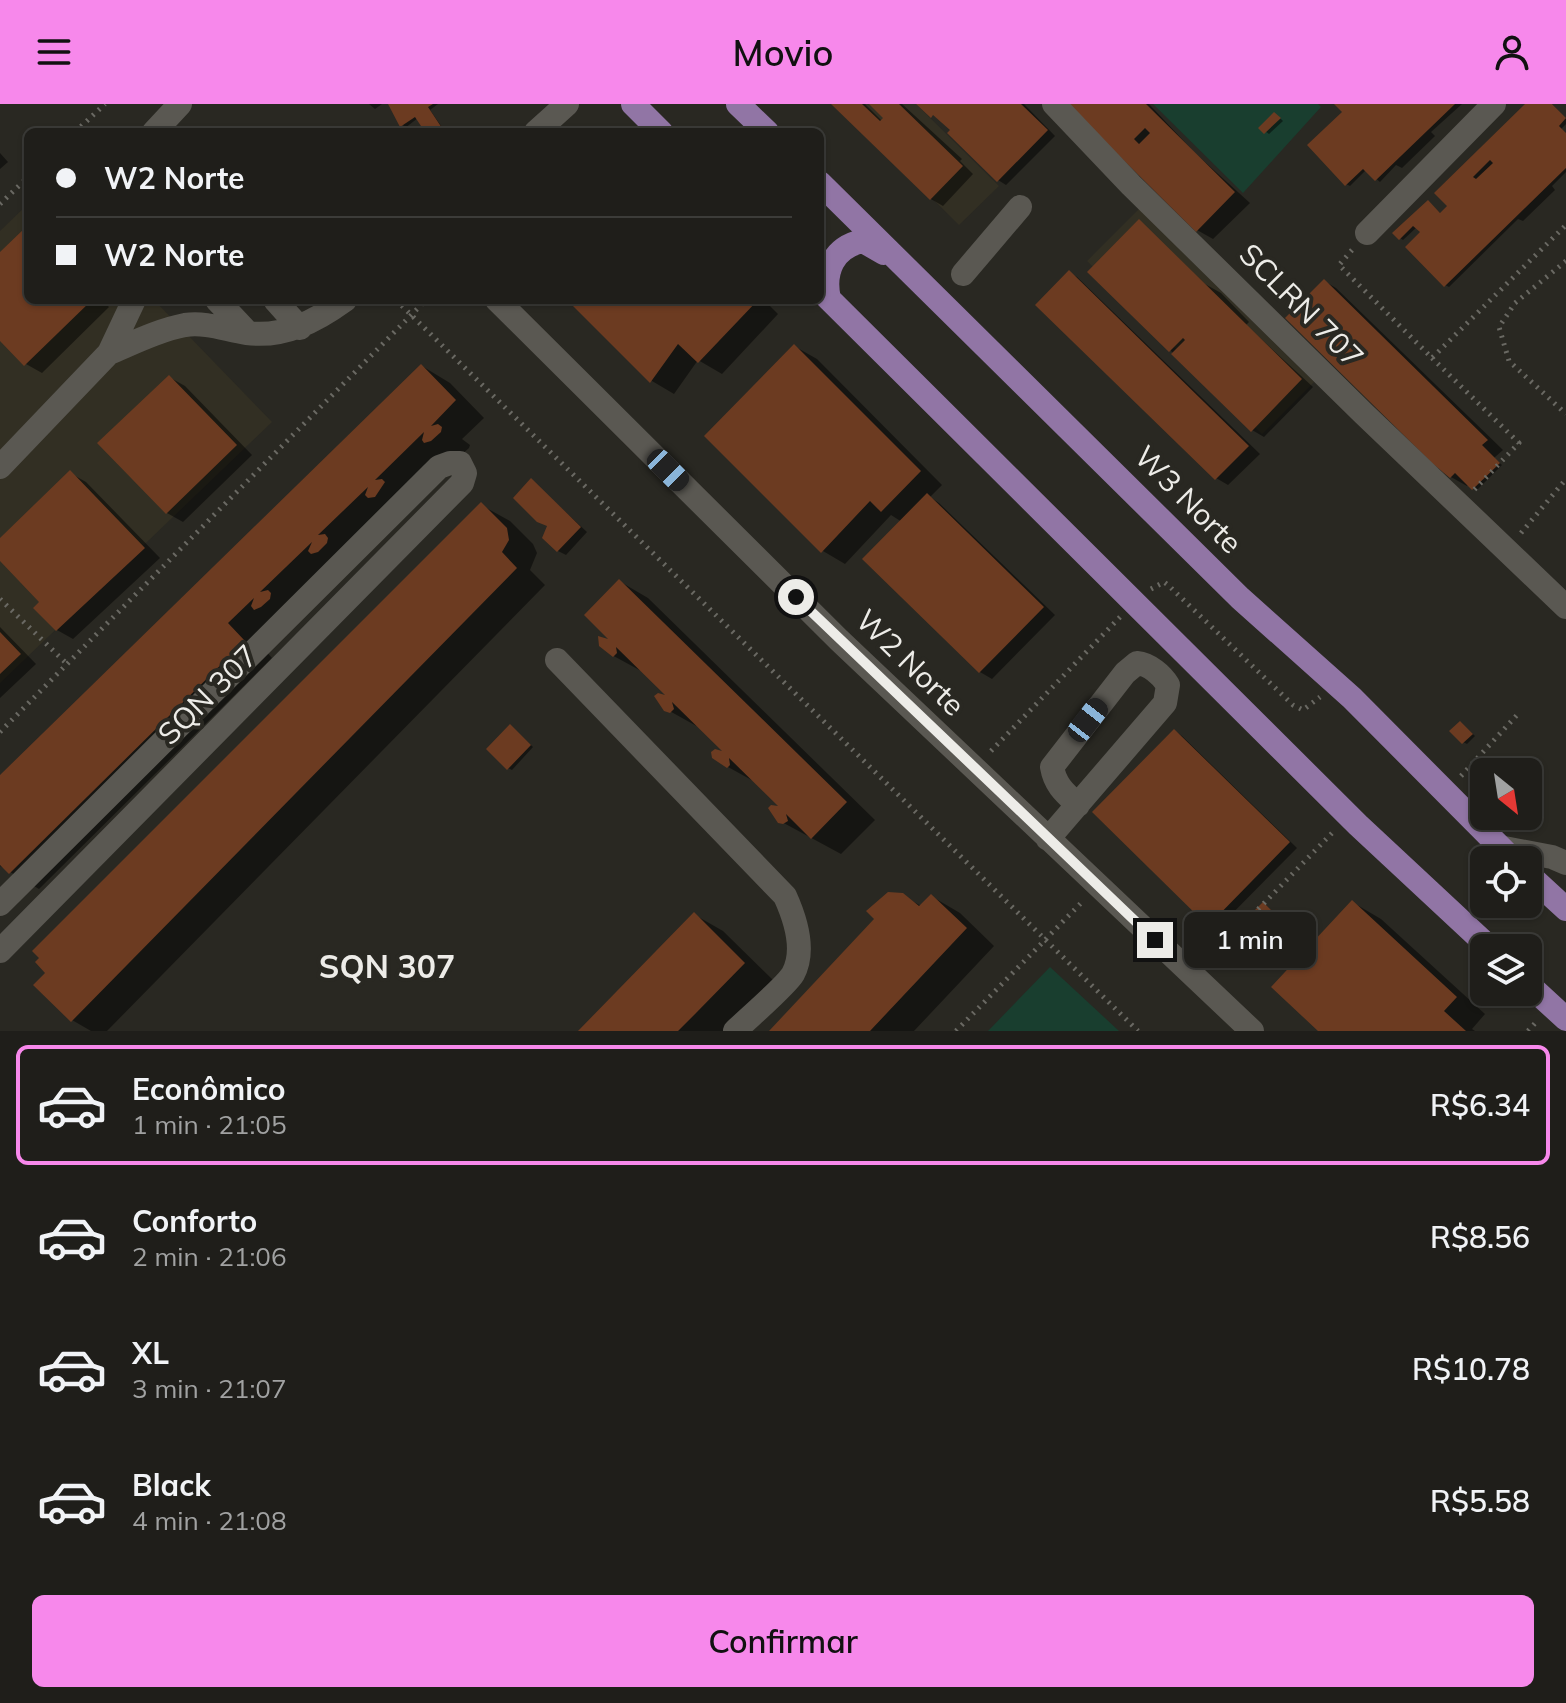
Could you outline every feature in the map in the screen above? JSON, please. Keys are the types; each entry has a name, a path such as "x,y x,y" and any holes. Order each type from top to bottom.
{"main road":[{"path":"633,104 657,128"},
{"path":"738,104 763,128"},
{"name":"W3 Norte","path":"824,187 1240,598 1335,683 1498,846"},
{"path":"930,289 874,245 863,241 848,247 836,257 826,277 824,295 1358,825 1475,934"},
{"path":"1542,887 1566,909"},
{"path":"1542,997 1566,1019"}],"street":[{"path":"158,128 180,104"},
{"path":"540,128 567,104"},
{"name":"SCLRN 707","path":"1054,104 1131,185 1566,607"},
{"path":"1367,233 1494,104"},
{"path":"963,274 1020,207"},
{"path":"0,467 109,353 132,304"},
{"path":"221,304 249,333"},
{"path":"279,304 300,328"},
{"path":"109,353 186,325 208,324 249,333 300,328 339,304"},
{"name":"W2 Norte","path":"501,304 817,618 1252,1031"},
{"name":"SQN 307","path":"0,904 439,467 460,463 465,473 462,483 0,951"},
{"path":"557,660 785,896 796,920 799,944 793,974 735,1031"},
{"path":"1048,839 1078,805 1165,703 1168,685 1164,678 1144,664 1137,663 1125,673 1052,767 1059,788 1078,805"},
{"path":"1542,856 1566,863"}],"path":[{"path":"79,128 105,104"},
{"path":"0,204 24,181"},
{"path":"1432,358 1566,225"},
{"path":"1367,233 1339,265 1519,443 1459,505"},
{"path":"1566,261 1515,303 1499,327 1509,361 1566,414"},
{"path":"401,304 1138,1031"},
{"path":"0,732 421,304"},
{"path":"1506,551 1566,479"},
{"path":"974,769 1135,602 1164,582 1293,705 1303,710 1310,707 1335,683"},
{"path":"0,599 67,664"},
{"path":"1446,794 1517,715"},
{"path":"1193,976 1334,830 1343,840 1358,825"},
{"path":"956,1031 1097,886"}],"shaded area":[{"path":"837,104 916,104 999,186 959,225"},
{"path":"24,208 24,304 158,304 272,422 0,683 0,231"},
{"path":"1139,209 1314,382 1262,434 1087,261"}],"green space":[{"path":"1153,104 1318,104 1321,107 1243,193"},
{"path":"1050,967 1119,1031 988,1031"}],"building":[{"path":"388,104 433,104 428,107 442,128 422,128 415,117 400,127"},
{"path":"831,104 862,104 880,121 883,118 869,104 899,104 963,166 930,200"},
{"path":"916,104 1021,104 1048,130 997,182 947,133 950,130"},
{"path":"1067,104 1146,104 1235,192 1196,232","holes":["1145,128 1150,133 1139,144 1134,139"]},
{"path":"1334,104 1455,104 1375,181 1363,169 1345,186 1307,145 1342,112"},
{"path":"1525,104 1552,104 1566,118 1559,126 1566,133 1566,168 1444,287 1405,247 1420,232 1413,226 1399,240 1392,233 1428,200 1440,213 1447,206 1434,193","holes":["1490,160 1493,163 1476,179 1473,177"]},
{"path":"1274,112 1281,118 1264,134 1258,128"},
{"path":"1139,219 1302,379 1251,432 1171,354 1185,340 1183,338 1169,352 1087,272"},
{"path":"24,229 24,304 88,304 24,366 0,341 0,252"},
{"path":"1069,270 1249,446 1215,480 1035,305"},
{"path":"1324,279 1488,440 1482,445 1500,463 1472,490 1455,473 1450,478 1432,463 1285,318"},
{"path":"571,304 754,304 698,363 678,344 650,383"},
{"path":"794,344 921,471 881,512 870,501 821,553 704,436"},
{"path":"421,364 456,400 431,426 438,424 442,427 441,432 424,443 424,432 375,480 385,482 375,497 365,495 368,487 318,535 325,534 328,538 318,552 311,554 308,551 312,542 260,592 268,590 270,599 254,610 251,606 254,598 228,623 245,641 9,874 0,865 0,775"},
{"path":"169,375 237,445 166,514 97,443"},
{"path":"70,470 145,548 56,631 33,608 39,602 0,561 0,538"},
{"path":"531,478 581,527 557,552 542,538 547,526 537,522 513,498"},
{"path":"927,493 1044,607 979,673 862,559"},
{"path":"481,502 507,528 509,540 502,552 517,568 71,1022 33,985 45,973 35,962 39,958 32,951"},
{"path":"619,579 847,802 811,839 786,814 788,821 778,823 768,808 778,806 729,758 727,768 712,758 711,752 715,749 722,751 672,702 674,709 670,713 664,711 654,696 658,693 665,695 616,647 617,653 613,657 599,646 598,636 608,639 584,615"},
{"path":"0,632 21,654 0,674"},
{"path":"1460,721 1473,734 1462,744 1449,731"},
{"path":"510,724 531,745 507,770 486,749"},
{"path":"1174,729 1290,842 1208,926 1092,812"},
{"path":"888,892 903,893 919,906 931,894 967,928 870,1031 769,1031 874,919 866,911"},
{"path":"1352,900 1457,997 1444,1011 1466,1031 1318,1031 1271,987"},
{"path":"1263,902 1283,922 1266,940 1245,920"},
{"path":"694,912 745,963 678,1031 578,1031"}],"district":[{"name":"SQN 307","path":"387,967"}],"route":[{"path":"796,597 1155,940"}]}
